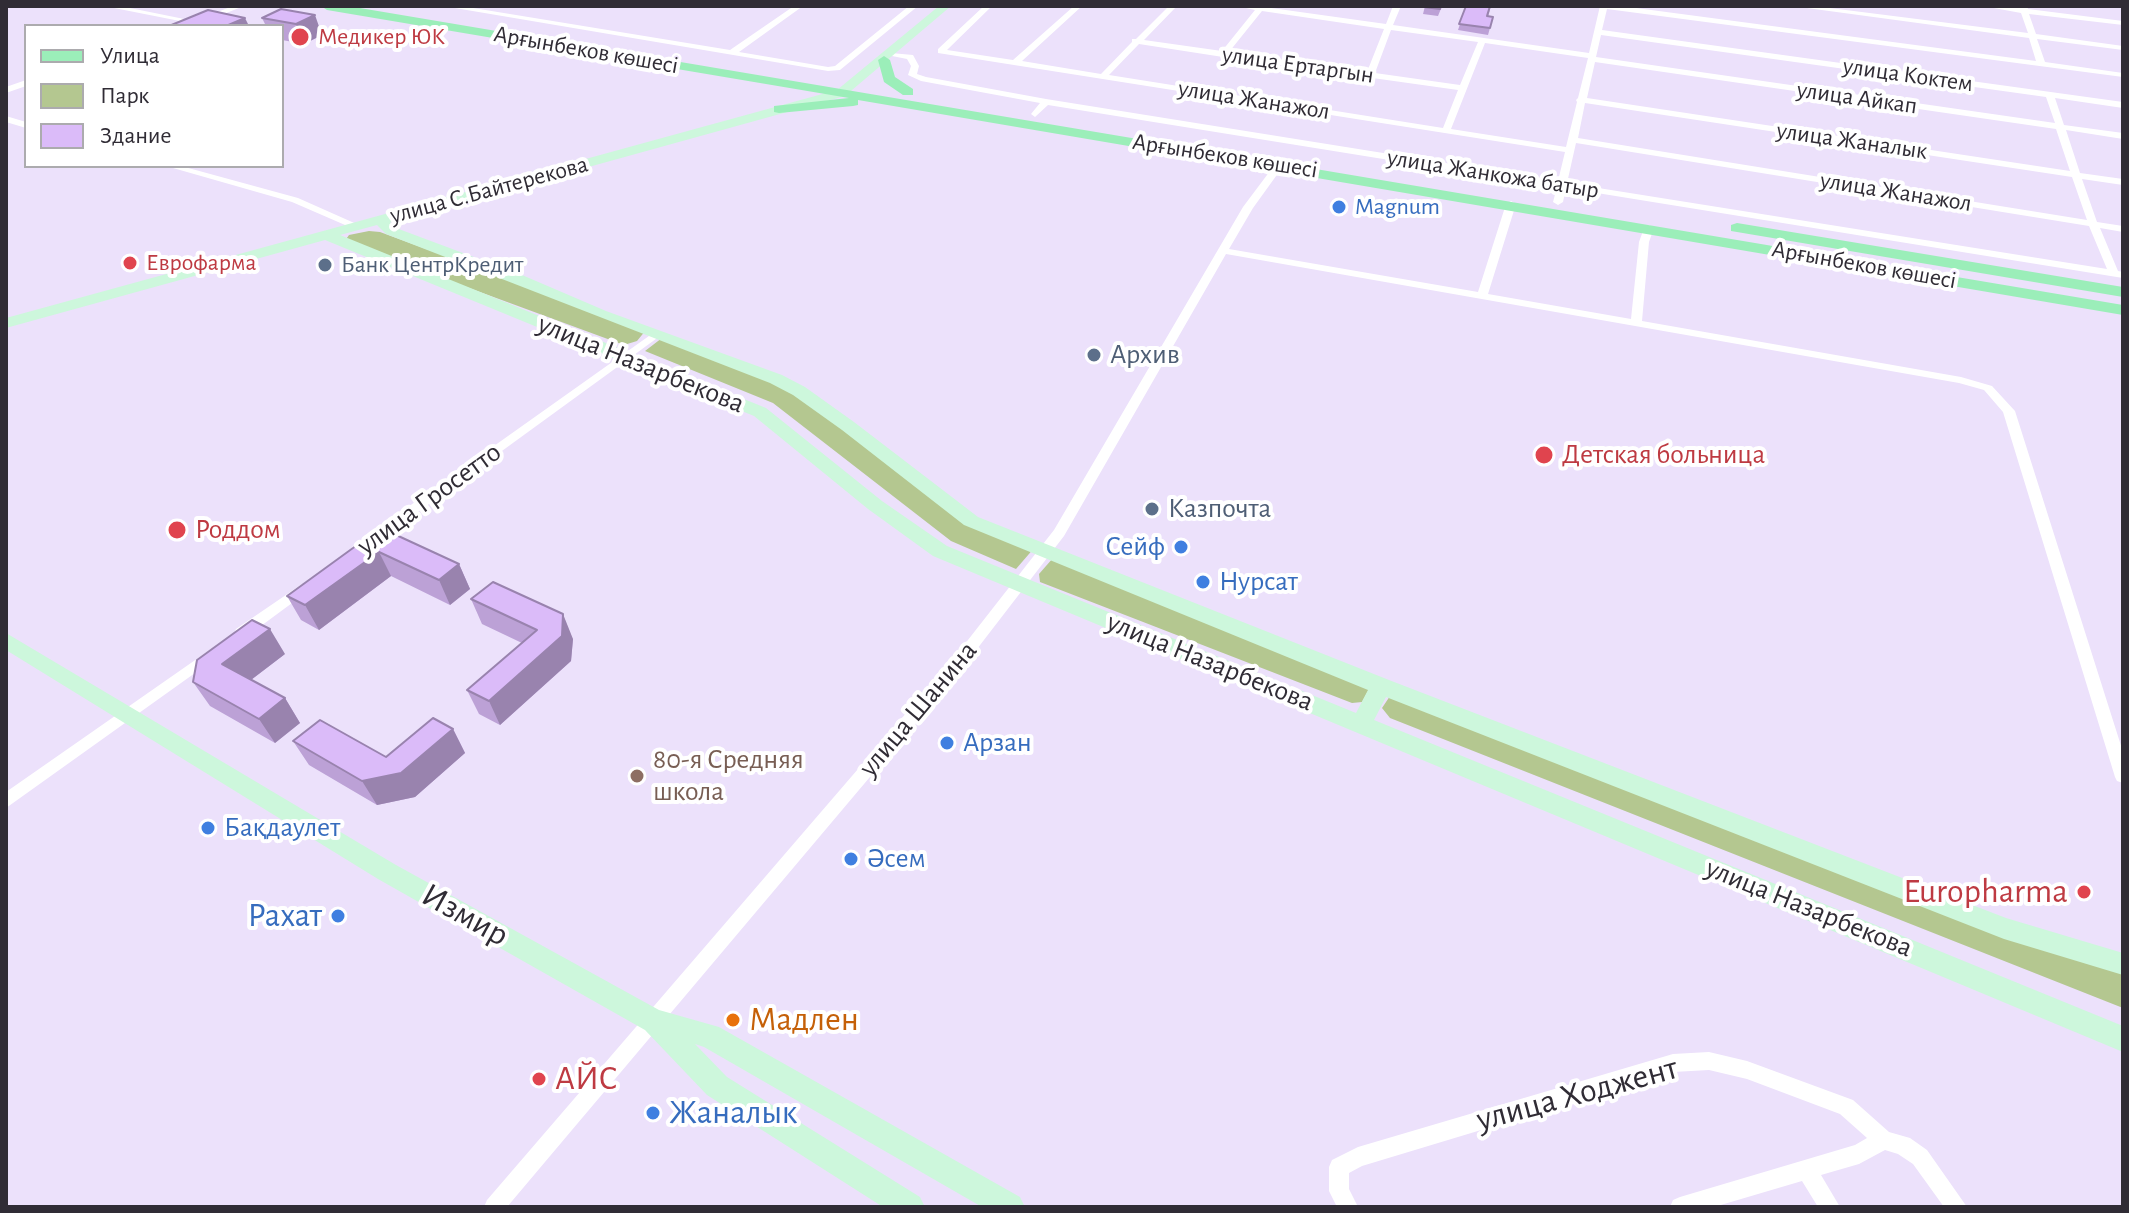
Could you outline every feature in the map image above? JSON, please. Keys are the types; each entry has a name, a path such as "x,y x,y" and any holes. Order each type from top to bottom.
{"main road":[{"name":"Арғынбеков көшесі","path":"327,6 785,84 848,88"},
{"name":"Арғынбеков көшесі","path":"391,6 456,11 848,88 1279,165 1649,228 1677,228"},
{"path":"888,58 889,79 902,97"},
{"path":"785,84 800,92 798,104"},
{"name":"Арғынбеков көшесі","path":"902,97 1035,114 1558,202 1677,228 2123,308"},
{"path":"779,109 902,97"},
{"path":"1677,228 1783,235 2123,292"},
{"path":"1677,228 1775,255 2123,318"}],"street":[{"path":"108,6 195,22"},
{"path":"190,24 240,6"},
{"path":"499,15 514,6"},
{"path":"789,6 798,6"},
{"path":"732,53 798,6"},
{"path":"456,11 499,15 828,69 837,68 914,6"},
{"name":"улица С.Байтерекова","path":"6,323 379,219 558,173 848,88 888,58 946,6"},
{"name":"улица Жанажол","path":"988,6 941,51 1446,131 1571,145 2123,229"},
{"path":"1016,62 1078,6"},
{"path":"1103,76 1173,6"},
{"name":"улица Айкап","path":"1241,6 1483,39 2123,136"},
{"path":"1370,74 1397,6"},
{"path":"1558,202 1604,6 2123,75"},
{"path":"1796,6 2123,48"},
{"path":"1987,6 2024,8 2123,23"},
{"path":"2024,8 2041,64"},
{"path":"1223,55 1260,9"},
{"name":"улица Коктем","path":"1597,32 2123,105"},
{"path":"1446,131 1483,39"},
{"name":"улица Ертаргын","path":"1135,41 1461,88"},
{"name":"улица Жанкожа батыр","path":"888,58 910,57 915,66 912,75 924,79 1046,102 2118,274"},
{"path":"2049,94 2093,224 2118,274"},
{"name":"улица Жаналык","path":"1580,100 2123,182"},
{"path":"1035,114 1046,102"},
{"name":"улица Шанина","path":"494,1207 1019,586 1059,533 1248,207 1279,165"},
{"path":"178,168 295,200 356,226"},
{"path":"1482,297 1511,204"},
{"name":"улица Назарбекова","path":"379,219 391,231 776,379 799,391 971,521 1381,686 2004,928 2123,964"},
{"path":"1636,323 1644,242 1649,228"},
{"name":"улица Назарбекова","path":"326,235 760,412 875,505 940,551 2123,1039"},
{"path":"1224,251 1961,380 1988,388 2009,411 2123,777"},
{"name":"улица Гросетто","path":"348,557 656,334"},
{"path":"6,801 313,582"},
{"name":"Измир","path":"6,640 387,872 654,1021 717,1086 910,1207"},
{"path":"1361,724 1381,686"},
{"path":"654,1021 710,1036 1010,1207"},
{"name":"улица Ходжент","path":"1348,1207 1339,1191 1339,1167 1358,1157 1673,1063 1709,1061 1747,1070 1846,1107 1884,1140 1903,1145 1920,1157 1957,1207"},
{"path":"1680,1207 1713,1202 1859,1154 1884,1140"},
{"path":"1806,1169 1830,1207"}],"green space":[{"path":"380,232 646,330 637,341 624,345 344,242 349,235"},
{"path":"662,338 799,388 966,520 1035,547 1016,569 951,541 773,403 645,351"},
{"path":"1053,558 1373,682 1362,702 1352,703 1040,582 1039,574"},
{"path":"1392,693 2123,969 2123,1008 1390,718 1382,708"}],"building":[{"path":"1466,6 1490,6 1487,16 1493,17 1490,28 1459,24"},
{"path":"281,9 315,15 296,24 262,18"},
{"path":"208,10 245,18 231,24 174,24"},
{"path":"394,534 459,564 439,580 379,552 305,605 287,596 364,540"},
{"path":"493,582 563,614 562,636 489,701 467,690 537,630 471,599"},
{"path":"252,620 270,629 222,664 285,698 259,719 193,682 197,660"},
{"path":"433,718 453,729 401,773 362,781 293,741 320,720 386,757"}],"place":[{"name":"Медикер ЮK","path":"300,37"},
{"name":"Magnum","path":"1339,207"},
{"name":"Еврофарма","path":"130,263"},
{"name":"Банк ЦентрКредит","path":"325,265"},
{"name":"Архив","path":"1094,355"},
{"name":"Детская больница","path":"1544,455"},
{"name":"Казпочта","path":"1152,509"},
{"name":"Роддом","path":"177,530"},
{"name":"Сейф","path":"1181,547"},
{"name":"Нурсат","path":"1203,582"},
{"name":"Арзан","path":"947,743"},
{"name":"80-я Средняя школа","path":"637,776"},
{"name":"Бақдаулет","path":"208,828"},
{"name":"Əсем","path":"851,859"},
{"name":"Europharma","path":"2084,892"},
{"name":"Рахат","path":"338,916"},
{"name":"Мадлен","path":"733,1020"},
{"name":"АЙС","path":"539,1079"},
{"name":"Жаналык","path":"653,1113"}]}
